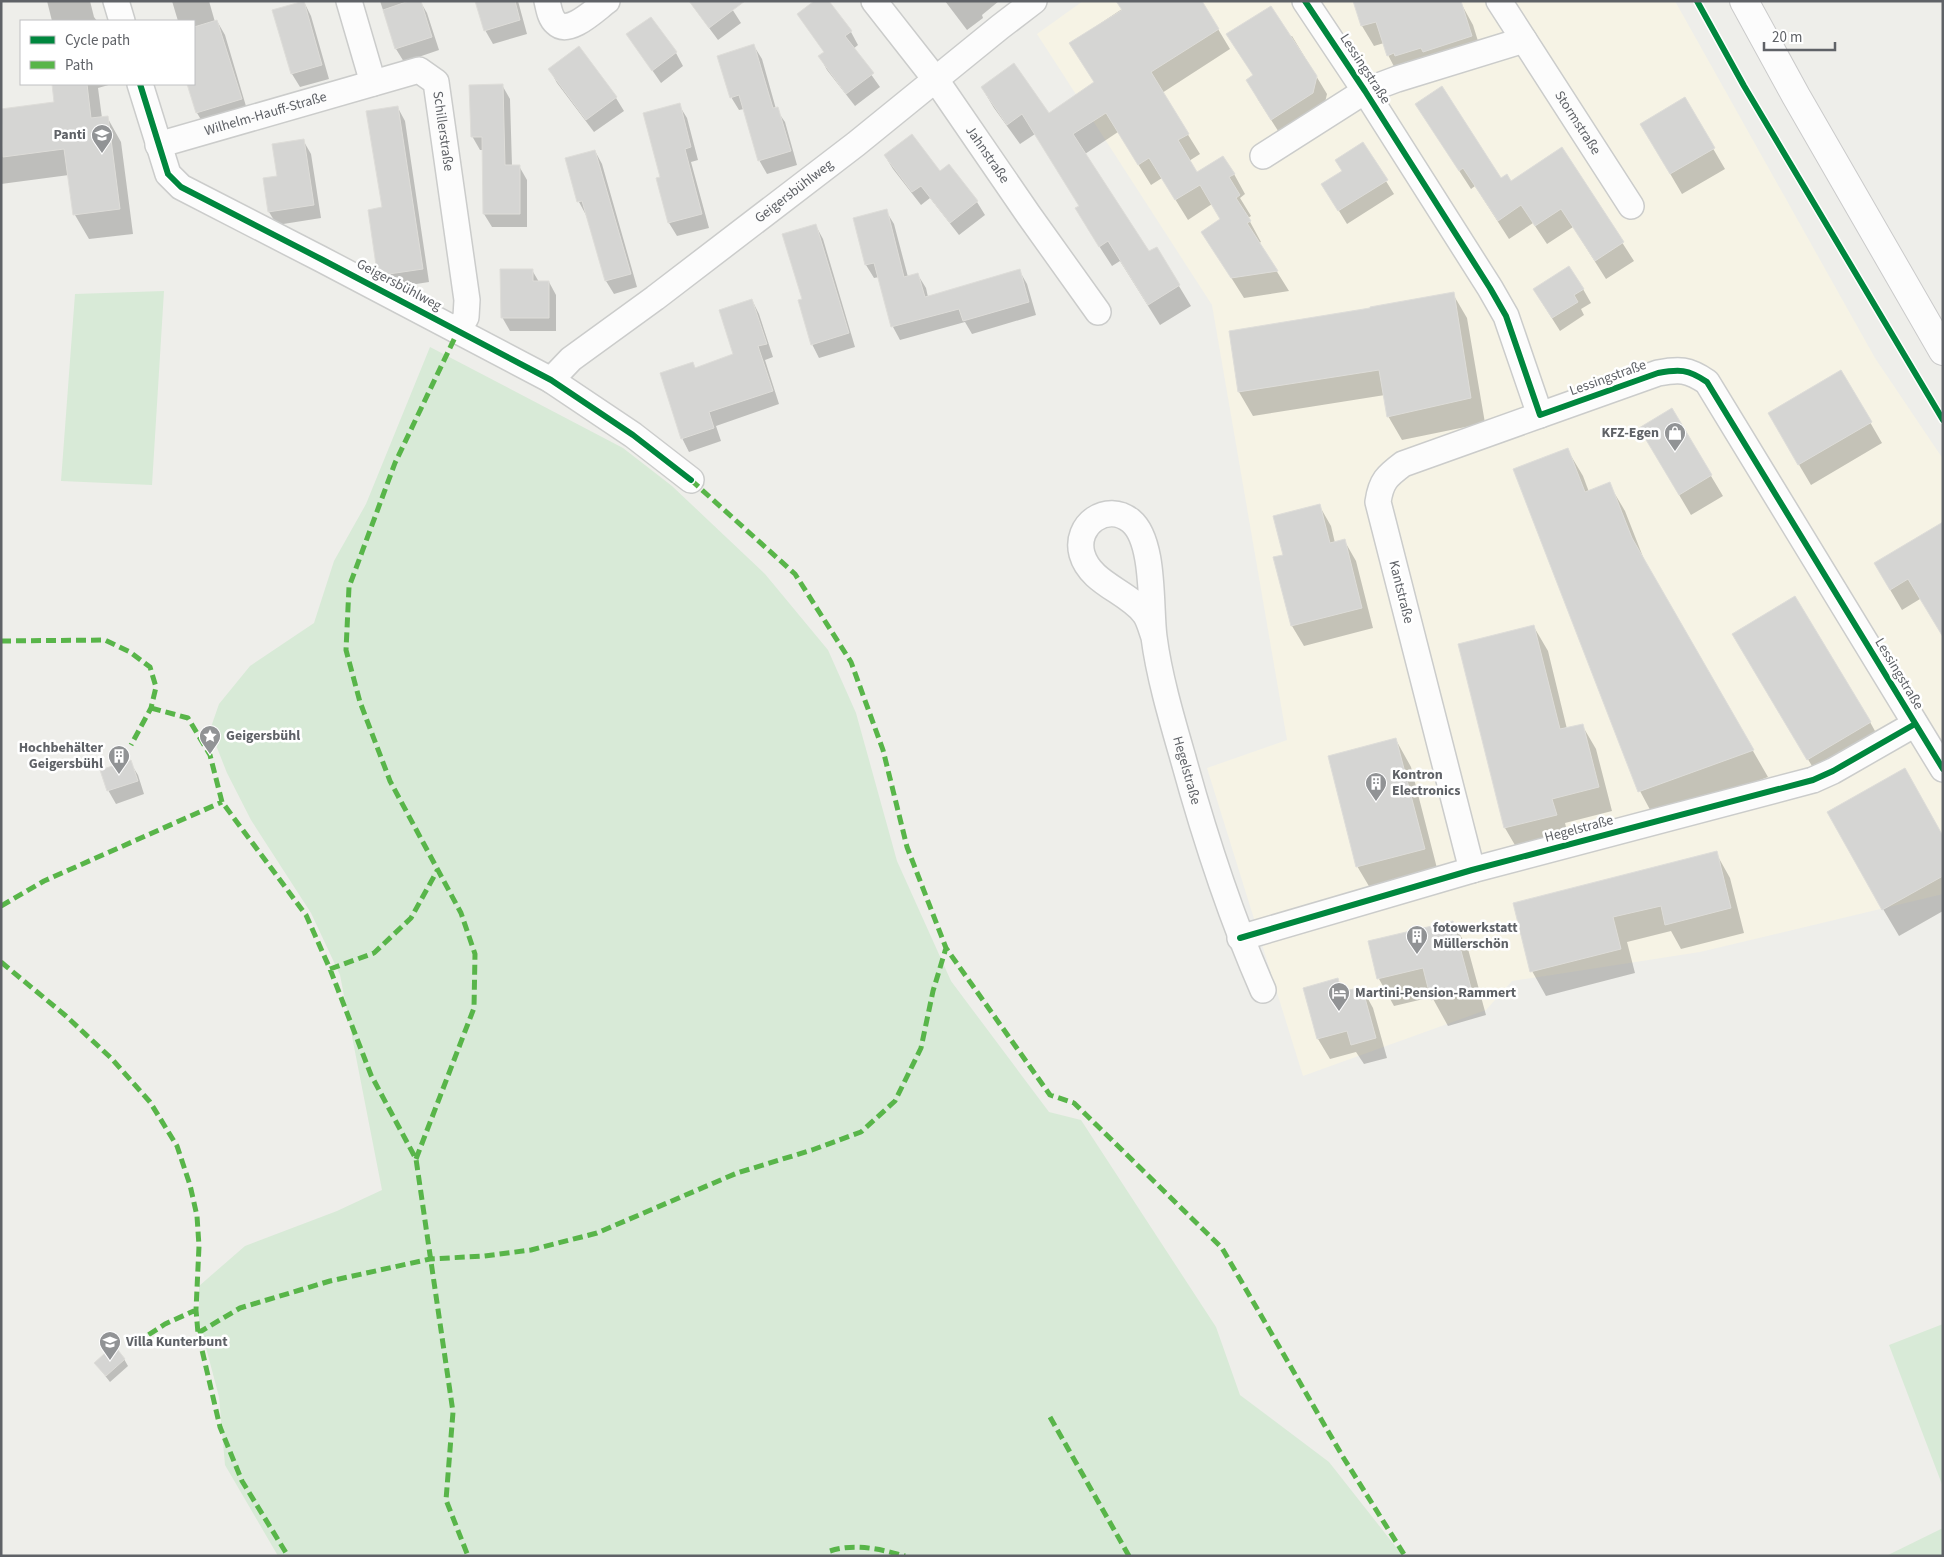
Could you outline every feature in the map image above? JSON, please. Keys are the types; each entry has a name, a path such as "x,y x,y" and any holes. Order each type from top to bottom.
{"street":[{"path":"116,1 122,20"},
{"path":"349,1 373,83"},
{"path":"547,1 557,25 566,27 575,25 607,1"},
{"name":"Jahnstraße","path":"874,1 936,80 1098,312"},
{"name":"Geigersbühlweg","path":"551,380 571,359 655,298 936,80 1034,1"},
{"name":"Lessingstraße","path":"1305,1 1441,210 1506,316 1540,415 1658,373 1676,370 1694,373 1707,382 1943,769"},
{"name":"Stormstraße","path":"1499,1 1631,206"},
{"path":"1744,1 1796,96 1943,351"},
{"path":"1365,91 1397,79 1524,40"},
{"name":"Schillerstraße","path":"373,83 419,70 436,82 467,300 466,317 458,331"},
{"name":"Wilhelm-Hauff-Straße","path":"158,145 373,83"},
{"name":"Geigersbühlweg","path":"140,85 168,174 181,187 551,380 633,435 691,480"},
{"name":"Lessingstraße","path":"1263,156 1365,91"},
{"name":"Kantstraße","path":"1472,870 1378,502 1380,487 1389,474 1403,464 1540,415"},
{"name":"Hegelstraße","path":"1154,637 1173,722 1202,826 1240,938 1472,870 1813,780 1833,771 1915,724"},
{"path":"1240,938 1263,990"}],"shaded area":[{"path":"1083,1 1675,1 1875,358 1943,459 1943,894 1700,952 1512,981 1486,1010 1303,1076 1207,768 1287,740 1212,305 1037,34"}],"green space":[{"path":"164,291 152,485 61,481 75,294"},
{"path":"430,347 623,448 672,486 765,574 828,650 856,713 897,861 951,981 1049,1112 1081,1120 1216,1327 1240,1395 1329,1462 1403,1556 278,1556 225,1465 219,1397 199,1321 199,1286 245,1246 337,1211 382,1190 340,975 311,913 251,820 227,773 210,730 219,704 250,666 314,623 334,561 366,504"},
{"path":"1943,1324 1943,1487 1889,1345"},
{"path":"1943,1528 1943,1556 1886,1556"}],"building":[{"path":"304,1 322,65 291,74 272,10"},
{"path":"409,1 421,1 432,37 395,49 383,10"},
{"path":"475,1 515,1 520,20 484,31"},
{"path":"689,1 745,1 709,28"},
{"path":"814,1 829,1 852,31 845,36 874,73 846,94 818,56 824,52 797,14"},
{"path":"1116,1 1202,1 1219,29 1151,72 1189,134 1178,140 1197,172 1223,156 1235,174 1229,177 1240,195 1236,198 1251,221 1247,223 1278,271 1231,278 1201,232 1220,219 1200,185 1175,200 1149,158 1138,165 1106,113 1073,134 1149,251 1157,247 1180,285 1148,305 1108,241 1099,247 1075,208 1079,206 1022,114 1007,125 981,87 1014,63 1049,113 1094,82 1069,43 1122,10"},
{"path":"1353,1 1461,1 1472,36 1423,52 1421,48 1395,56 1394,53 1387,56 1376,22 1361,26"},
{"path":"1271,6 1317,76 1313,93 1271,120 1246,80 1253,75 1226,34"},
{"path":"651,17 677,52 652,71 626,34"},
{"path":"217,20 242,99 196,113 187,85 195,85 195,27"},
{"path":"754,44 773,108 778,107 791,151 758,161 739,95 730,98 717,56"},
{"path":"579,46 617,97 586,120 548,69"},
{"path":"503,84 505,165 520,165 520,214 483,214 482,137 471,137 469,85"},
{"path":"52,85 87,85 91,118 108,116 120,209 73,215 64,149 3,157 1,109 54,102"},
{"path":"1442,86 1501,178 1507,174 1511,181 1562,147 1624,242 1595,261 1561,209 1535,226 1521,205 1498,221 1463,168 1459,171 1415,104"},
{"path":"1685,97 1715,148 1670,174 1640,124"},
{"path":"680,103 691,147 685,149 702,214 668,223 656,178 660,177 643,113"},
{"path":"398,106 423,269 382,275 377,272 368,210 382,207 366,111"},
{"path":"912,134 940,171 949,164 978,201 950,223 921,186 912,192 884,155"},
{"path":"304,139 314,205 268,212 263,178 277,176 272,144"},
{"path":"1363,142 1388,180 1338,211 1321,184 1342,171 1335,160"},
{"path":"595,150 631,274 605,281 582,201 577,202 565,158"},
{"path":"887,209 904,277 918,273 925,297 1020,269 1029,302 963,321 959,309 891,327 874,263 865,265 853,218"},
{"path":"816,224 849,333 811,345 798,300 802,299 782,234"},
{"path":"1569,266 1584,289 1574,295 1578,302 1552,318 1533,289"},
{"path":"500,269 533,269 533,281 549,281 549,318 501,318"},
{"path":"1454,292 1471,398 1387,417 1379,370 1238,392 1229,331"},
{"path":"752,299 767,344 758,346 773,391 709,412 714,428 681,439 660,373 693,362 695,368 733,354 719,310"},
{"path":"1841,370 1872,422 1798,465 1768,413"},
{"name":"KFZ-Egen","path":"1672,408 1712,475 1679,495 1639,428"},
{"path":"1568,448 1585,492 1610,482 1632,538 1754,750 1638,792 1513,469"},
{"path":"1320,504 1330,543 1345,539 1362,608 1291,626 1273,557 1283,555 1273,516"},
{"path":"1943,522 1943,637 1908,579 1890,590 1874,563"},
{"path":"1795,596 1871,722 1807,760 1732,634"},
{"path":"1534,625 1560,729 1583,724 1599,787 1552,799 1557,815 1504,828 1458,644"},
{"name":"Kontron Electronics","path":"1396,738 1425,849 1356,867 1328,756"},
{"name":"Hochbehälter Geigersbühl","path":"131,760 138,781 107,791 100,770"},
{"path":"1905,768 1943,836 1943,876 1882,910 1827,812"},
{"path":"1717,851 1731,908 1665,925 1661,906 1613,917 1621,949 1530,972 1513,903"},
{"name":"fotowerkstatt Müllerschön","path":"1453,921 1471,988 1431,1000 1423,968 1377,979 1368,941"},
{"name":"Martini-Pension-Rammert","path":"1338,978 1341,992 1362,987 1376,1038 1351,1045 1347,1031 1317,1039 1303,988"},
{"name":"Villa Kunterbunt","path":"114,1345 125,1359 106,1376 94,1363"}],"marked path":[{"path":"416,1159 474,1008 475,954 461,913 390,781 360,702 346,650 349,587 395,463 458,331"},
{"path":"691,480 795,574 851,662 883,750 907,847 946,948 1050,1095 1074,1103 1222,1248 1343,1457 1405,1556"},
{"path":"1,641 105,640 130,652 150,667 156,687 151,708 131,745"},
{"path":"151,708 188,718 210,755 222,802 306,915 330,969 371,1075 416,1159 453,1412 446,1500 468,1556"},
{"path":"1,906 44,881 222,802"},
{"path":"330,969 374,953 411,918 437,871"},
{"path":"198,1333 240,1308 330,1281 430,1259 484,1256 531,1250 597,1233 737,1173 812,1150 861,1132 895,1101 921,1048 933,991 946,948"},
{"path":"1,962 66,1016 111,1058 150,1102 177,1146 190,1185 197,1216 199,1246 196,1310 198,1333 220,1427 242,1481 288,1556"},
{"path":"136,1343 165,1324 196,1310"},
{"path":"1050,1417 1129,1556"},
{"path":"830,1551 858,1547 877,1549 905,1556"}],"cycle path":[{"path":"1305,1 1365,91 1506,316 1540,415 1658,373 1672,371 1689,372 1707,382 1943,769"},
{"path":"1697,1 1744,86 1943,420"},
{"path":"140,85 168,174 181,187 551,380 633,435 691,480"},
{"path":"1240,938 1472,870 1813,780 1833,771 1915,724"}],"place":[{"name":"Panti","path":"102,154"},
{"name":"KFZ-Egen","path":"1675,452"},
{"name":"Geigersbühl","path":"210,755"},
{"name":"Hochbehälter Geigersbühl","path":"119,775"},
{"name":"Kontron Electronics","path":"1376,802"},
{"name":"fotowerkstatt Müllerschön","path":"1417,955"},
{"name":"Martini-Pension-Rammert","path":"1339,1012"},
{"name":"Villa Kunterbunt","path":"110,1361"}]}
